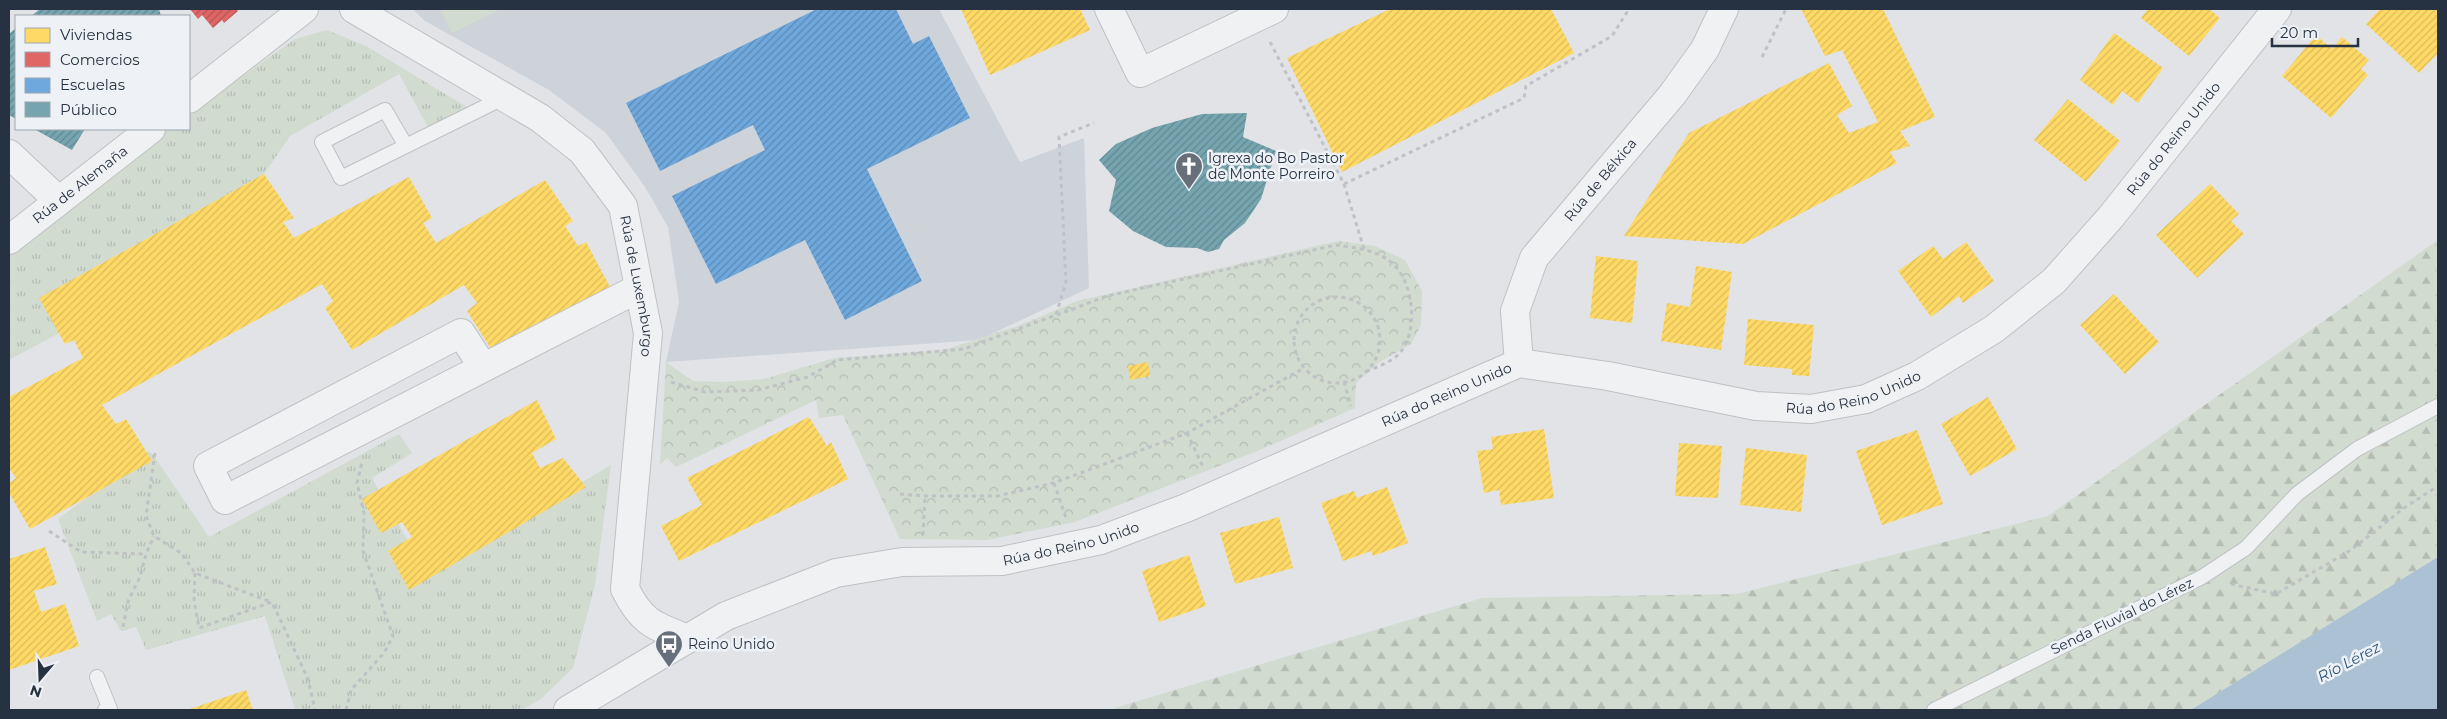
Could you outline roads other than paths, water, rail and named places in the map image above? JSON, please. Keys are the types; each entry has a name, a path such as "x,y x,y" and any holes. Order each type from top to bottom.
{"street":[{"path":"190,98 304,9"},
{"name":"Rúa de Luxemburgo","path":"354,9 540,118 582,151 623,206 648,333 625,589 635,610 648,622 688,639"},
{"path":"1118,12 1140,73 1274,9"},
{"name":"Rúa de Bélxica","path":"1519,363 1515,311 1534,258 1672,95 1705,49 1724,9"},
{"name":"Rúa do Reino Unido","path":"568,710 726,616 836,573 902,562 1002,561 1101,540 1186,508 1519,363 1608,376 1756,406 1811,409 1866,399 1917,376 1994,329 2054,281 2110,218 2277,9"},
{"name":"Rúa de Alemaña","path":"9,240 150,130"},
{"path":"9,154 59,200"},
{"path":"483,367 461,333 208,466 225,500 639,288"}],"lane":[{"path":"406,146 386,110 322,142 341,178 406,146 505,97"},
{"name":"Senda Fluvial do Lérez","path":"1934,710 2202,577 2246,548 2296,494 2357,449 2438,406"},
{"path":"97,677 110,709 105,710"}],"water":[{"name":"Río Lérez","path":"2438,557 2438,710 2189,710 2194,708"}],"place":[{"name":"Igrexa do Bo Pastor de Monte Porreiro","path":"1189,190"},
{"name":"Reino Unido","path":"669,668"}]}
